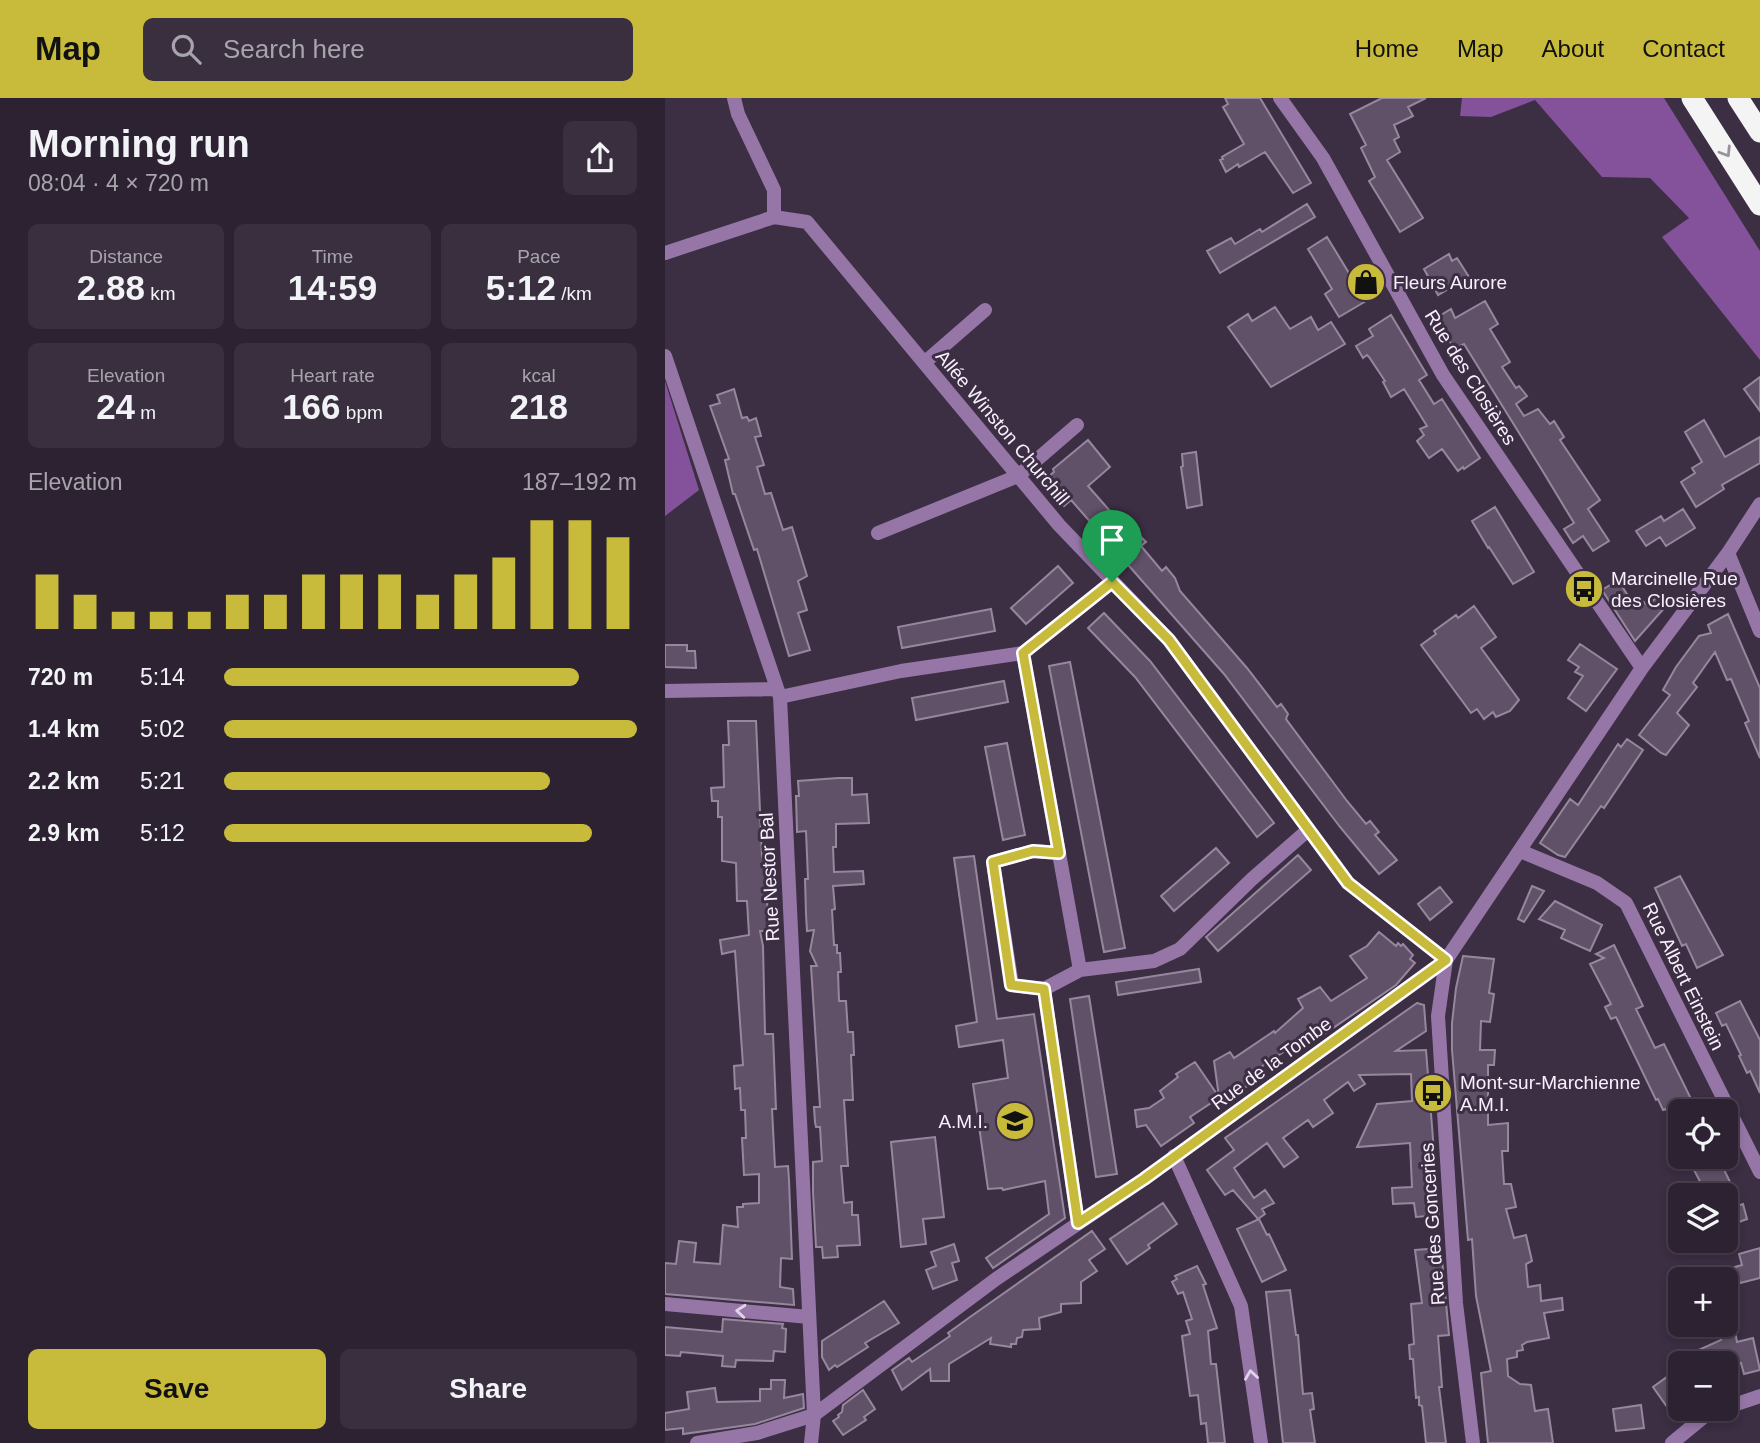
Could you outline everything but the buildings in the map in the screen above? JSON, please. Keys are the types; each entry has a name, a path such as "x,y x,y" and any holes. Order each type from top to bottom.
{"highway":[{"path":"1692,98 1760,205"},
{"path":"1738,98 1760,132"}],"street":[{"path":"665,253 773,217 774,190 734,98"},
{"name":"Rue des Closières","path":"1280,98 1323,158 1443,375 1642,668"},
{"name":"Allée Winston Churchill","path":"773,217 807,222 1059,525 1169,640 1348,883 1446,960"},
{"path":"924,363 985,310"},
{"name":"Rue Nestor Bal","path":"665,356 779,693 814,1415 811,1443"},
{"path":"878,533 1018,475 1077,425"},
{"name":"Rue de la Tombe","path":"697,1443 757,1433 814,1415 996,1279 1174,1156 1446,960 1642,668 1728,553 1760,504"},
{"path":"1728,553 1760,631"},
{"path":"665,691 779,693 1023,653 1112,582"},
{"path":"1023,653 1080,970"},
{"path":"1059,853 1033,851 993,862 1011,985 1044,989 1080,970 1154,961 1180,949 1252,879 1308,830"},
{"name":"Rue Albert Einstein","path":"1520,851 1597,883 1626,903 1760,1172"},
{"name":"Rue des Gonceries","path":"1446,960 1438,1016 1456,1303 1473,1443"},
{"path":"1044,989 1078,1223"},
{"path":"1174,1156 1241,1306 1261,1443"},
{"path":"665,1304 809,1317"},
{"path":"1738,1404 1760,1396"},
{"path":"1672,1443 1699,1421"}],"shaded area":[{"path":"1462,98 1664,98 1760,251 1760,360 1662,237 1689,218 1650,178 1602,177 1535,100 1491,117 1460,116"},
{"path":"665,381 699,490 665,516"}],"place":[{"name":"Fleurs Aurore","path":"1366,282"},
{"name":"Marcinelle Rue des Closières","path":"1584,589"},
{"name":"Mont-sur-Marchienne A.M.I.","path":"1433,1093"},
{"name":"A.M.I.","path":"1015,1121"}],"route":[{"path":"1112,582 1169,640 1348,883 1446,960 1144,1179 1078,1223 1044,989 1011,985 993,862 1033,851 1059,853 1023,653 1112,582"}]}
